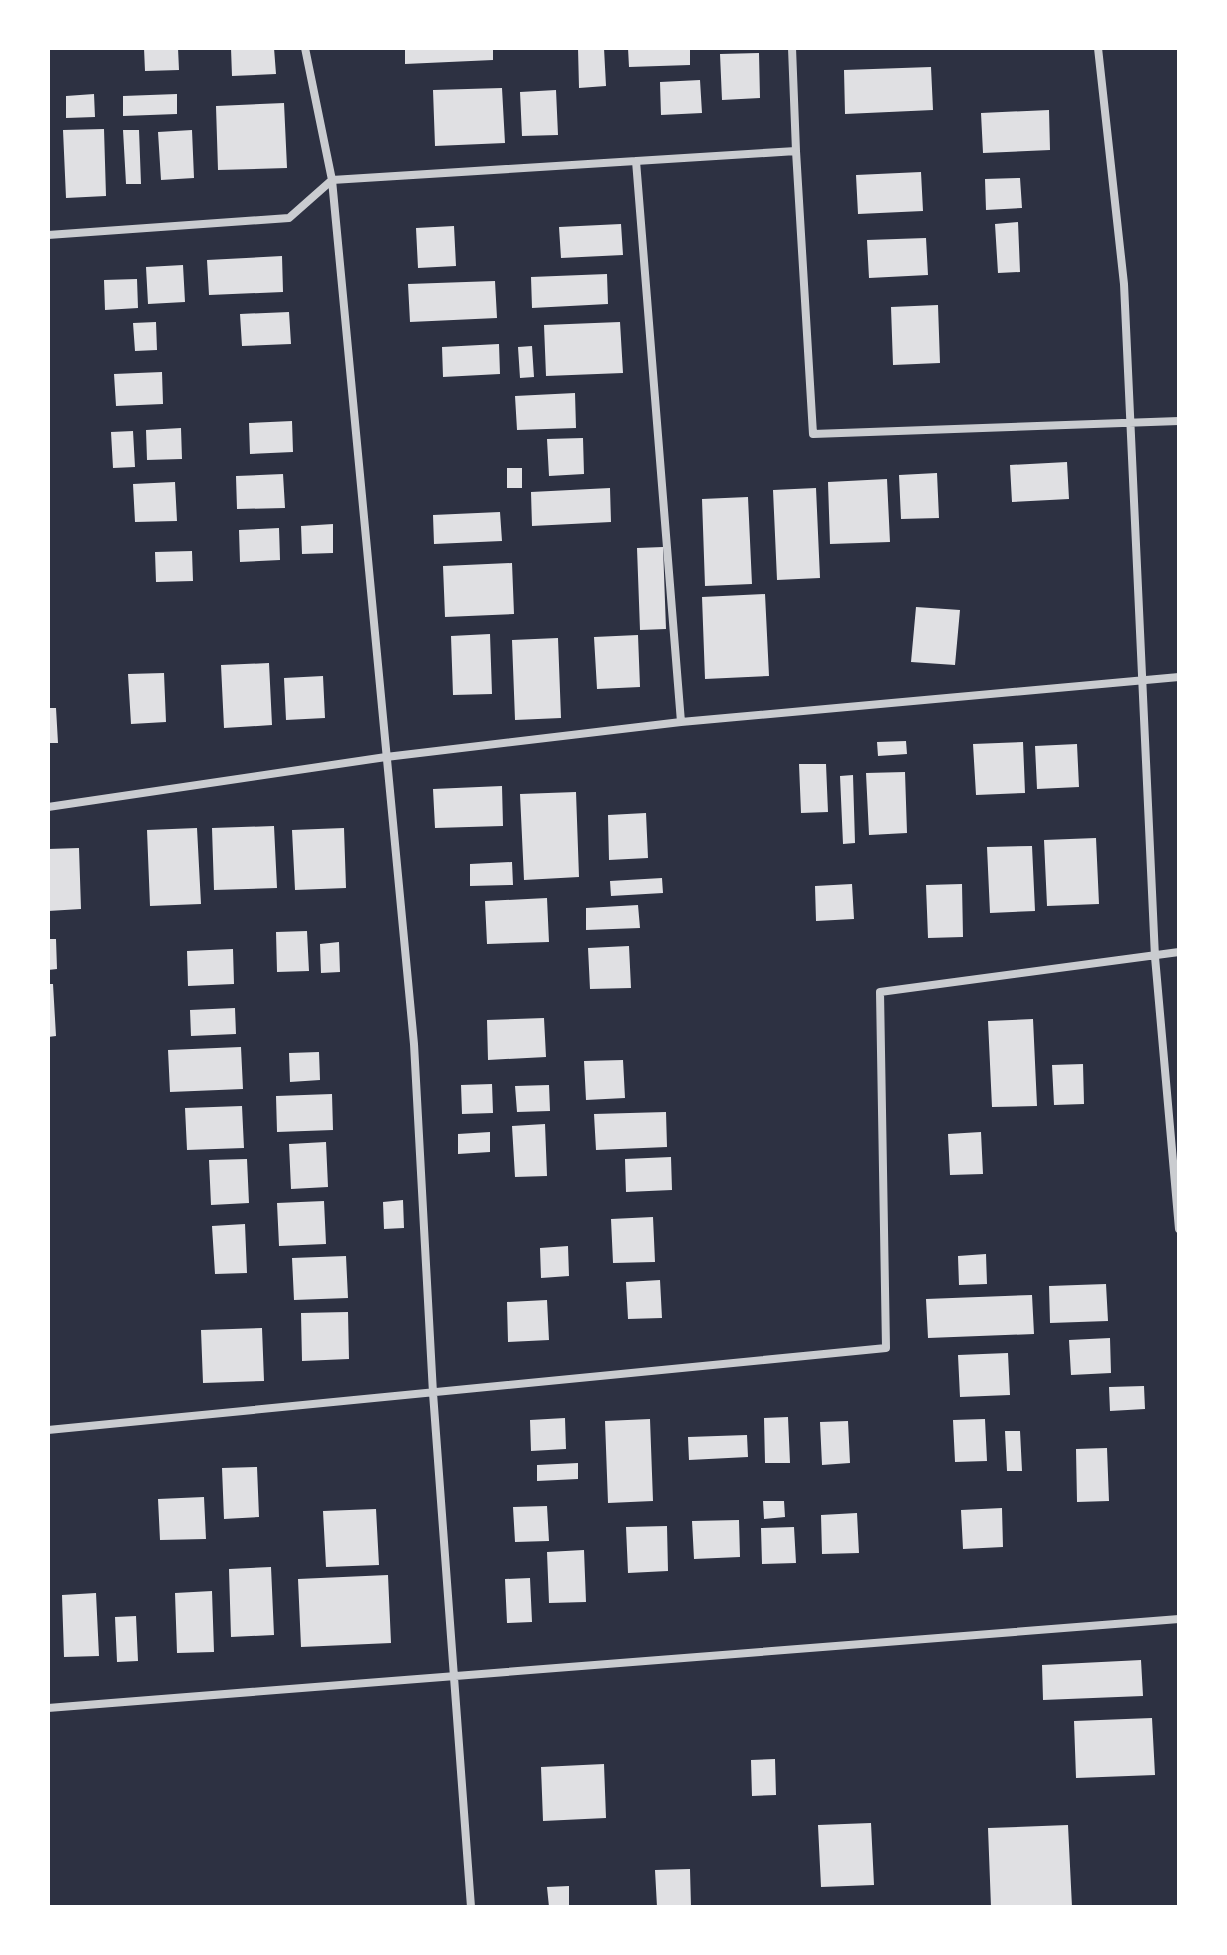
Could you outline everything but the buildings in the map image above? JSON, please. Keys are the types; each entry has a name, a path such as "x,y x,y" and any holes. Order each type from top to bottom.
{"street":[{"path":"305,48 332,180 414,1044 433,1393 471,1907"},
{"path":"792,48 813,434 1179,421"},
{"path":"1098,48 1124,284 1155,957 1179,1229"},
{"path":"48,235 289,218 332,180 796,151"},
{"path":"636,161 681,722"},
{"path":"48,807 386,757 681,722 1179,677"},
{"path":"48,1430 886,1348 880,992 1179,952"},
{"path":"48,1708 1179,1619"}]}
